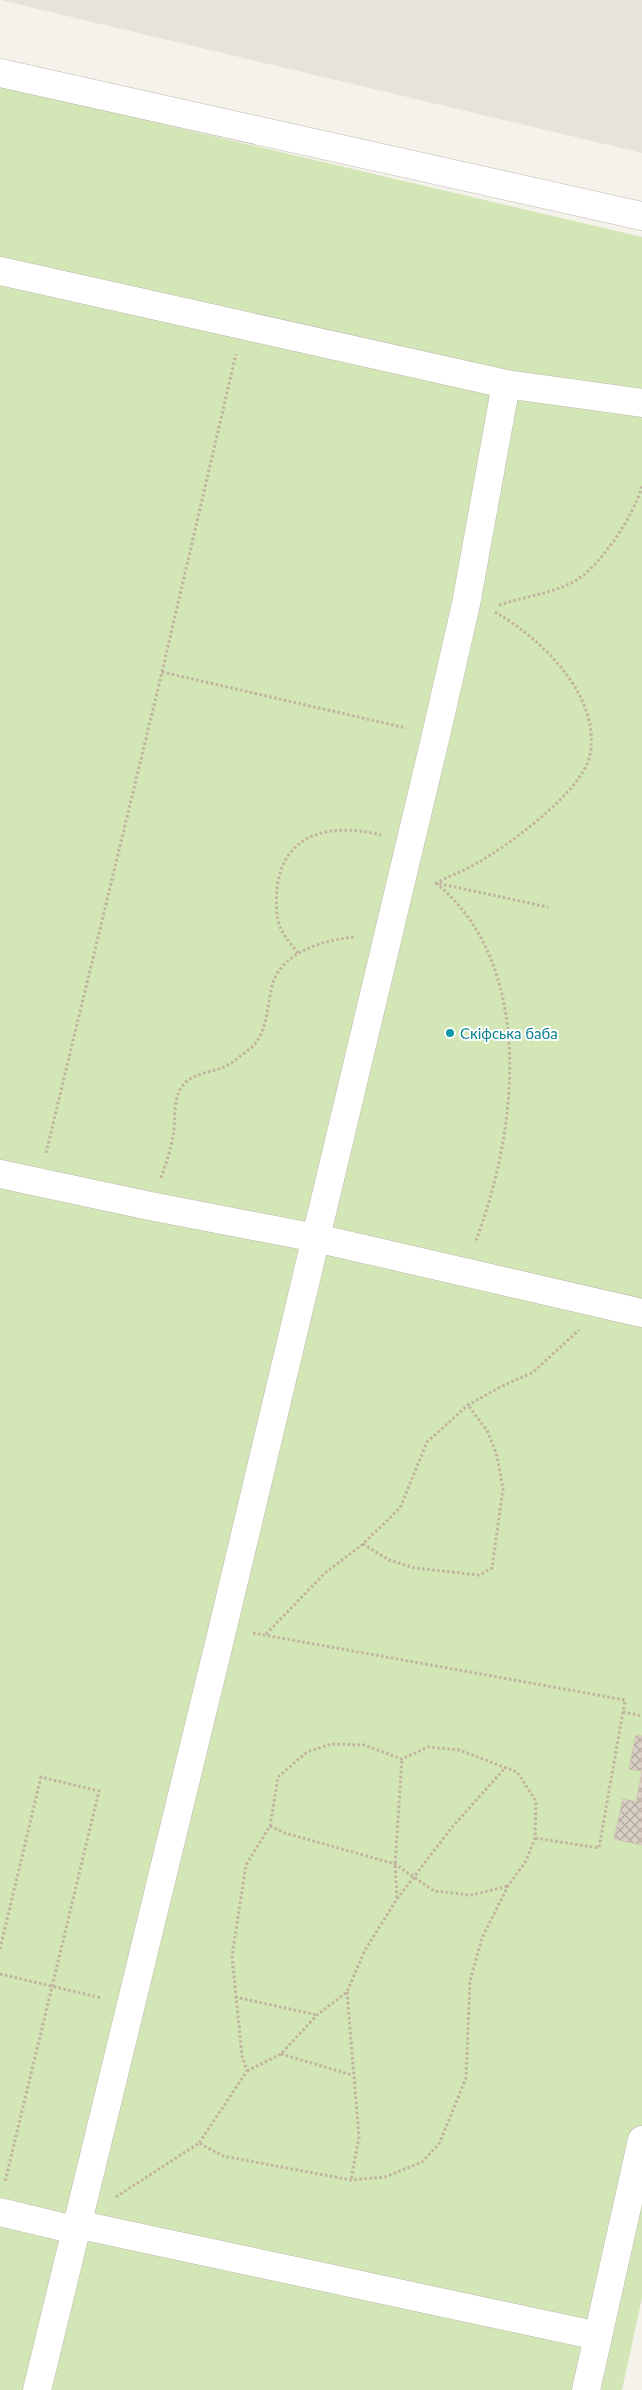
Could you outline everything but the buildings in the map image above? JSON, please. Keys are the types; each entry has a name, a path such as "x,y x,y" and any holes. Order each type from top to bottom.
{"street":[{"path":"0,73 642,216"},
{"path":"0,270 506,384 642,403"},
{"path":"37,2390 316,1238 409,842 436,735 476,606 506,384"},
{"path":"0,1174 150,1206 316,1238 642,1313"},
{"path":"586,2390 642,2140"},
{"path":"0,2212 598,2336"}],"path":[{"path":"39,1183 162,672 242,325"},
{"path":"476,606 542,594 574,582 595,563 620,533 638,500 642,486"},
{"path":"436,882 477,863 510,842 544,815 576,784 590,756 590,723 575,687 554,659 525,632 476,606"},
{"path":"162,672 436,735"},
{"path":"298,953 280,926 276,894 282,868 292,850 322,832 347,828 409,842"},
{"path":"401,876 548,907"},
{"path":"436,882 456,899 481,937 499,981 509,1030 510,1077 495,1183 464,1272"},
{"path":"150,1206 167,1163 173,1135 175,1110 182,1086 197,1075 225,1066 253,1046 267,1019 271,988 278,973 298,953 319,944 355,936 384,945"},
{"path":"266,1635 325,1573 363,1544 400,1508 427,1442 468,1405 502,1386 532,1373 571,1339 600,1303"},
{"path":"363,1544 389,1560 415,1568 479,1575 492,1568 503,1490 496,1456 488,1432 468,1405"},
{"path":"222,1627 625,1700 599,1848 536,1838"},
{"path":"623,1712 642,1716"},
{"path":"199,2143 223,2156 351,2180 385,2177 422,2162 439,2144 466,2078 470,1981 482,1938 508,1886 526,1861 536,1838 536,1801 517,1772 460,1750 428,1747 402,1759 364,1745 331,1744 307,1752 278,1777 270,1826 246,1865 232,1956 235,1997 241,2030 242,2056 247,2071"},
{"path":"397,1899 395,1864 402,1759"},
{"path":"76,2227 199,2143 247,2071 282,2054 318,2015 347,1992 365,1950 397,1899 453,1826 506,1767"},
{"path":"0,1949 41,1777 99,1791 5,2186"},
{"path":"270,1826 285,1833 395,1864 434,1891 471,1895 508,1886"},
{"path":"0,1974 130,2005"},
{"path":"347,1992 352,2034 352,2075 359,2137 351,2180"},
{"path":"235,1997 318,2015"},
{"path":"282,2054 352,2075"}],"shaded area":[{"path":"0,0 642,0 642,153"}],"green space":[{"path":"0,86 642,237 642,2298 622,2390 0,2390"}],"place":[{"name":"Скіфська баба","path":"450,1033"}]}
